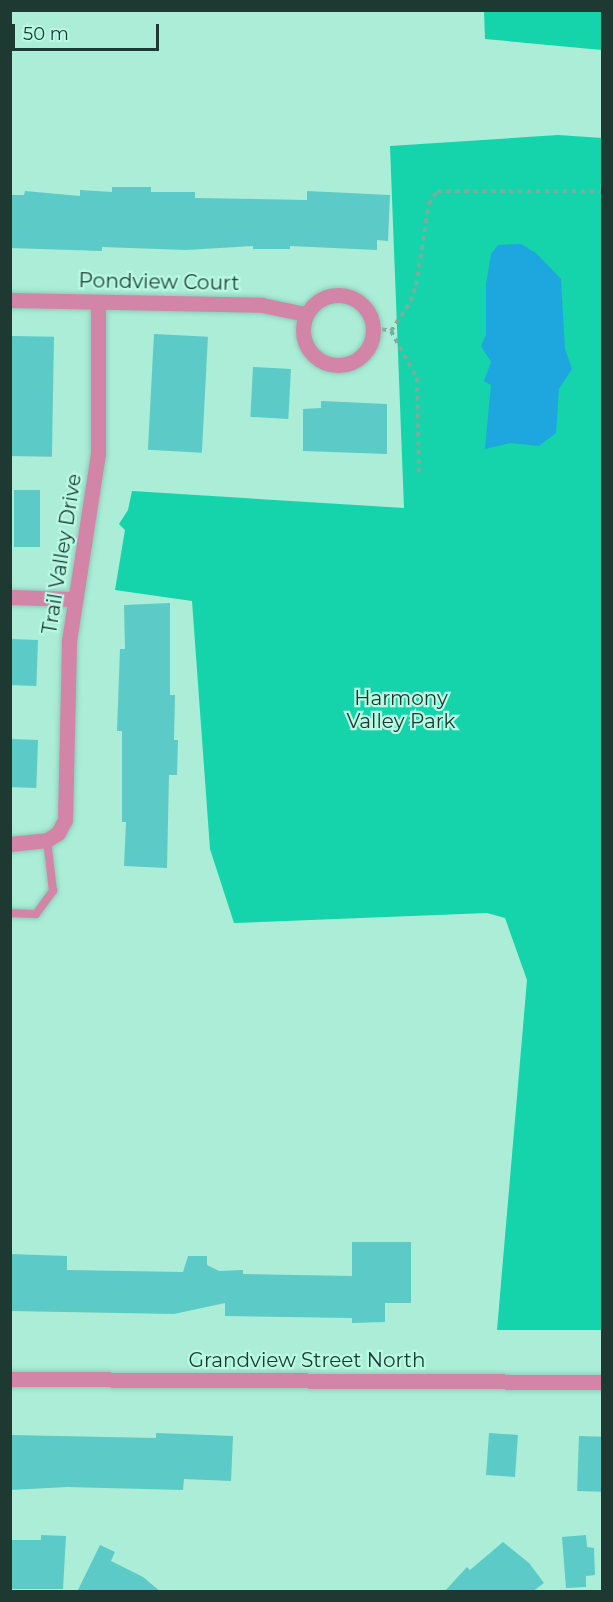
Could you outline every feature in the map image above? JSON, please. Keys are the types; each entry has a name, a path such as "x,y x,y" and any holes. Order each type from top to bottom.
{"street":[{"path":"341,295 363,305 373,328 370,345 362,357 345,365 326,364 309,351 303,339 305,314 321,299 341,295"},
{"name":"Pondview Court","path":"10,300 262,304 305,314"},
{"name":"Trail Valley Drive","path":"47,840 58,832 66,807 73,598 96,487 98,302"},
{"path":"10,597 73,598"},
{"path":"10,844 47,840"},
{"name":"Grandview Street North","path":"10,1380 603,1382"}],"lane":[{"path":"10,913 36,914 53,891 47,840"}],"path":[{"path":"391,331 414,293 429,204 437,191 603,191"},
{"path":"373,328 391,331"},
{"path":"391,331 417,378 419,476"}],"green space":[{"path":"484,11 602,11 602,50 485,39"},
{"name":"Harmony Valley Park","path":"558,135 602,138 602,1330 497,1330 527,980 505,918 487,913 234,923 210,849 192,601 115,590 125,530 119,524 128,510 132,491 404,508 390,146"}],"water":[{"path":"521,244 536,253 561,279 565,349 572,369 559,389 556,433 539,446 510,443 485,449 491,385 484,381 491,362 481,346 486,335 486,284 491,254 498,245"}],"building":[{"path":"112,187 151,187 151,192 195,192 195,198 307,200 307,191 390,195 388,241 377,240 377,250 290,246 290,249 253,249 253,246 186,250 102,247 102,251 10,248 10,195 24,195 25,191 80,196 80,190 112,192"},
{"path":"154,334 208,337 202,453 148,450"},
{"path":"10,336 54,337 52,457 10,456"},
{"path":"253,367 291,369 288,419 250,417"},
{"path":"321,401 387,404 387,454 303,451 303,409 321,408"},
{"path":"14,490 40,490 40,547 14,547"},
{"path":"170,603 170,695 175,695 174,740 178,740 177,775 169,775 167,868 124,866 126,822 122,822 122,731 117,731 120,649 125,649 124,605"},
{"path":"10,639 38,640 36,686 10,685"},
{"path":"10,739 38,740 36,788 10,787"},
{"path":"352,1242 411,1242 411,1303 385,1303 385,1322 352,1323 352,1318 225,1316 225,1303 174,1314 10,1311 10,1254 67,1256 67,1270 183,1272 188,1256 207,1256 207,1265 219,1271 243,1270 243,1274 352,1276"},
{"path":"156,1433 233,1436 231,1481 184,1479 183,1490 67,1487 10,1490 10,1435 156,1438"},
{"path":"489,1433 518,1435 515,1477 486,1475"},
{"path":"579,1436 602,1437 601,1492 577,1491"},
{"path":"41,1535 66,1536 63,1589 12,1589 10,1540 41,1540"},
{"path":"586,1535 587,1547 594,1548 595,1575 586,1576 586,1587 566,1588 562,1537"},
{"path":"503,1542 529,1563 544,1583 532,1592 444,1592 467,1567 470,1570"},
{"path":"100,1545 115,1552 111,1561 143,1577 161,1592 77,1592"}]}
